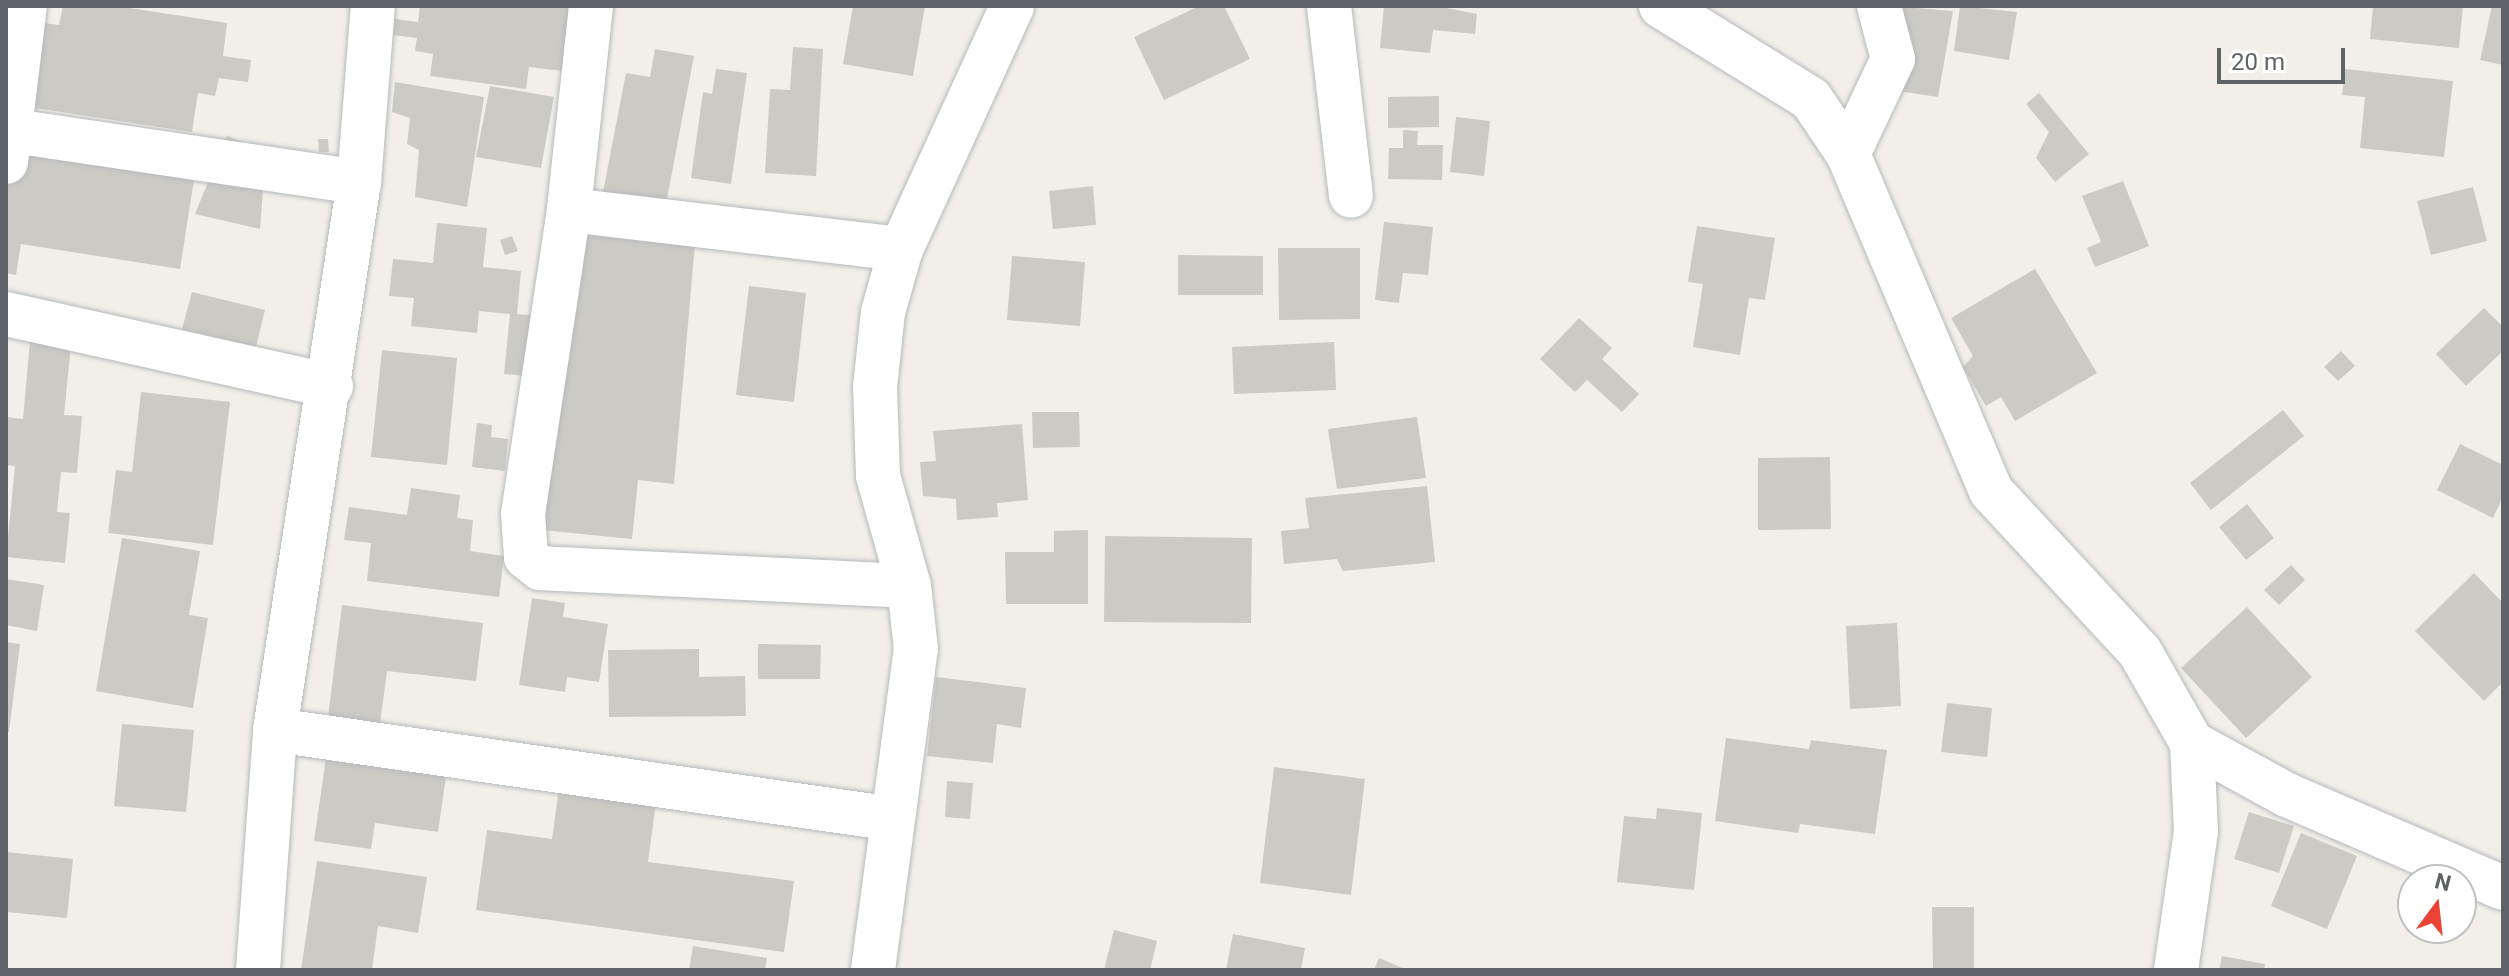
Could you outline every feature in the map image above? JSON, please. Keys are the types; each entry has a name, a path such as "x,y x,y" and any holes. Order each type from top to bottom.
{"street":[{"path":"25,6 8,141 359,182"},
{"path":"258,970 275,730 331,386 359,182 373,6"},
{"path":"591,6 569,210 523,513 526,557 540,568 909,586"},
{"path":"873,970 916,649 909,586 878,476 875,387 883,312 901,249 1012,6"},
{"path":"1329,6 1351,196"},
{"path":"1661,6 1811,99 1848,154 1991,491 2140,652 2192,743 2196,832 2176,970"},
{"path":"1848,154 1893,59 1879,6"},
{"path":"569,210 901,249"},
{"path":"6,314 331,386"},
{"path":"275,730 893,819"},
{"path":"2192,743 2287,795 2503,888"}],"building":[{"path":"63,6 117,6 227,23 223,56 251,60 248,82 219,78 215,96 198,93 192,132 9,104 22,20 59,25"},
{"path":"420,6 580,6 571,72 529,67 526,89 430,76 433,54 415,51 417,38 393,35 395,19 418,22"},
{"path":"853,6 925,6 913,76 843,64"},
{"path":"1199,6 1224,6 1250,59 1164,100 1134,37"},
{"path":"1384,6 1436,6 1477,14 1475,34 1433,30 1430,53 1380,48"},
{"path":"1891,6 1953,11 1938,97 1878,88"},
{"path":"1960,6 2017,12 2009,60 1954,51"},
{"path":"2373,6 2463,6 2459,48 2370,39"},
{"path":"2492,6 2503,6 2503,65 2480,60"},
{"path":"793,47 823,49 816,176 765,173 770,89 790,90"},
{"path":"655,49 694,56 666,204 603,192 626,73 650,77"},
{"path":"716,69 747,73 731,184 691,178 703,92 712,94"},
{"path":"2345,69 2453,81 2444,157 2360,148 2365,97 2342,95"},
{"path":"395,82 484,97 467,207 415,197 419,150 407,144 410,118 392,112"},
{"path":"490,86 554,97 541,168 476,157"},
{"path":"2039,93 2089,154 2055,182 2036,158 2049,132 2026,104"},
{"path":"1439,96 1439,127 1388,128 1388,97"},
{"path":"1456,117 1490,121 1484,176 1450,172"},
{"path":"1403,130 1418,131 1417,145 1443,145 1442,180 1388,179 1389,148 1403,148"},
{"path":"227,136 266,151 260,229 195,214"},
{"path":"318,139 328,139 329,152 319,152"},
{"path":"6,151 194,180 180,269 21,244 16,275 6,273"},
{"path":"2123,181 2149,246 2095,267 2087,248 2101,242 2082,196"},
{"path":"1093,186 1096,225 1053,229 1049,191"},
{"path":"2473,187 2487,241 2431,255 2417,201"},
{"path":"1384,222 1433,227 1428,275 1403,273 1399,303 1375,300"},
{"path":"437,223 487,228 483,267 521,271 517,314 562,318 570,232 695,244 674,484 638,480 632,539 542,530 528,376 504,374 510,314 479,311 477,333 411,326 414,298 389,296 393,259 433,263"},
{"path":"1697,226 1775,238 1765,300 1749,298 1740,355 1693,347 1703,284 1688,282"},
{"path":"512,236 518,251 505,255 500,240"},
{"path":"1278,248 1360,248 1360,319 1279,320"},
{"path":"1178,255 1263,256 1263,295 1178,295"},
{"path":"1012,256 1085,262 1080,326 1007,320"},
{"path":"2035,269 2097,373 2015,421 2001,397 1986,406 1963,367 1973,356 1951,318"},
{"path":"749,286 806,293 794,402 736,395"},
{"path":"192,292 265,310 256,347 182,329"},
{"path":"2484,308 2503,327 2503,351 2466,386 2436,354"},
{"path":"1579,318 1612,348 1602,359 1639,394 1622,412 1587,380 1575,392 1540,359"},
{"path":"30,341 71,345 64,415 82,416 77,473 61,472 57,512 70,513 65,563 6,557 15,466 6,465 6,417 23,419"},
{"path":"1334,342 1336,390 1234,394 1232,347"},
{"path":"382,350 457,358 447,465 371,457"},
{"path":"2341,351 2355,366 2338,381 2324,367"},
{"path":"141,392 230,402 213,545 108,533 116,470 132,472"},
{"path":"2283,410 2304,436 2211,510 2190,483"},
{"path":"1032,412 1079,412 1080,447 1033,448"},
{"path":"1417,417 1426,478 1337,489 1328,429"},
{"path":"477,423 492,425 491,437 508,439 505,471 472,467"},
{"path":"1022,424 1028,500 997,503 998,517 957,520 956,499 923,496 920,462 936,461 933,431"},
{"path":"2460,444 2503,465 2503,497 2493,518 2437,490"},
{"path":"1830,457 1831,529 1758,530 1758,458"},
{"path":"1427,486 1435,562 1343,571 1337,559 1284,564 1281,531 1309,528 1305,498"},
{"path":"411,488 460,495 457,518 473,520 470,551 504,556 499,597 367,581 371,543 344,540 349,507 407,515"},
{"path":"2247,504 2274,538 2246,560 2219,527"},
{"path":"1088,530 1088,604 1006,604 1005,552 1054,552 1054,531"},
{"path":"1105,536 1252,538 1251,623 1104,622"},
{"path":"122,538 200,551 189,615 208,618 193,708 96,691"},
{"path":"2291,565 2305,580 2279,605 2264,590"},
{"path":"2474,573 2503,603 2503,682 2484,701 2415,631"},
{"path":"6,579 44,585 37,631 6,625"},
{"path":"532,598 565,603 563,617 608,624 599,682 567,677 565,692 519,685"},
{"path":"342,605 483,623 476,681 387,671 379,731 327,725"},
{"path":"2247,607 2312,677 2246,738 2181,668"},
{"path":"1897,623 1901,706 1850,709 1846,626"},
{"path":"6,642 20,644 9,732 6,732"},
{"path":"758,644 821,645 820,679 758,679"},
{"path":"699,649 699,677 745,676 746,716 609,717 608,650"},
{"path":"936,677 1026,688 1021,728 997,724 993,763 927,756"},
{"path":"1947,703 1992,708 1987,757 1941,752"},
{"path":"122,724 194,730 186,812 114,806"},
{"path":"1726,738 1809,749 1811,740 1887,750 1875,834 1800,824 1798,833 1715,821"},
{"path":"326,758 446,776 438,832 375,823 371,849 314,841"},
{"path":"1274,767 1365,779 1351,895 1260,883"},
{"path":"947,781 973,783 970,819 945,817"},
{"path":"560,782 657,795 648,862 794,881 784,952 476,910 487,830 552,839"},
{"path":"1657,808 1702,813 1694,890 1617,882 1624,816 1656,819"},
{"path":"2249,812 2294,826 2279,873 2234,859"},
{"path":"2301,833 2357,856 2327,929 2271,906"},
{"path":"6,852 73,859 67,918 6,912"},
{"path":"317,861 427,877 418,933 378,926 372,970 301,970"},
{"path":"1932,907 1974,907 1974,970 1933,970"},
{"path":"1114,930 1157,941 1150,970 1104,970"},
{"path":"1233,934 1305,948 1301,970 1226,970"},
{"path":"693,946 767,958 765,970 689,970"},
{"path":"2222,956 2265,964 2264,970 2219,970"},
{"path":"1379,958 1407,970 1374,970"}]}
